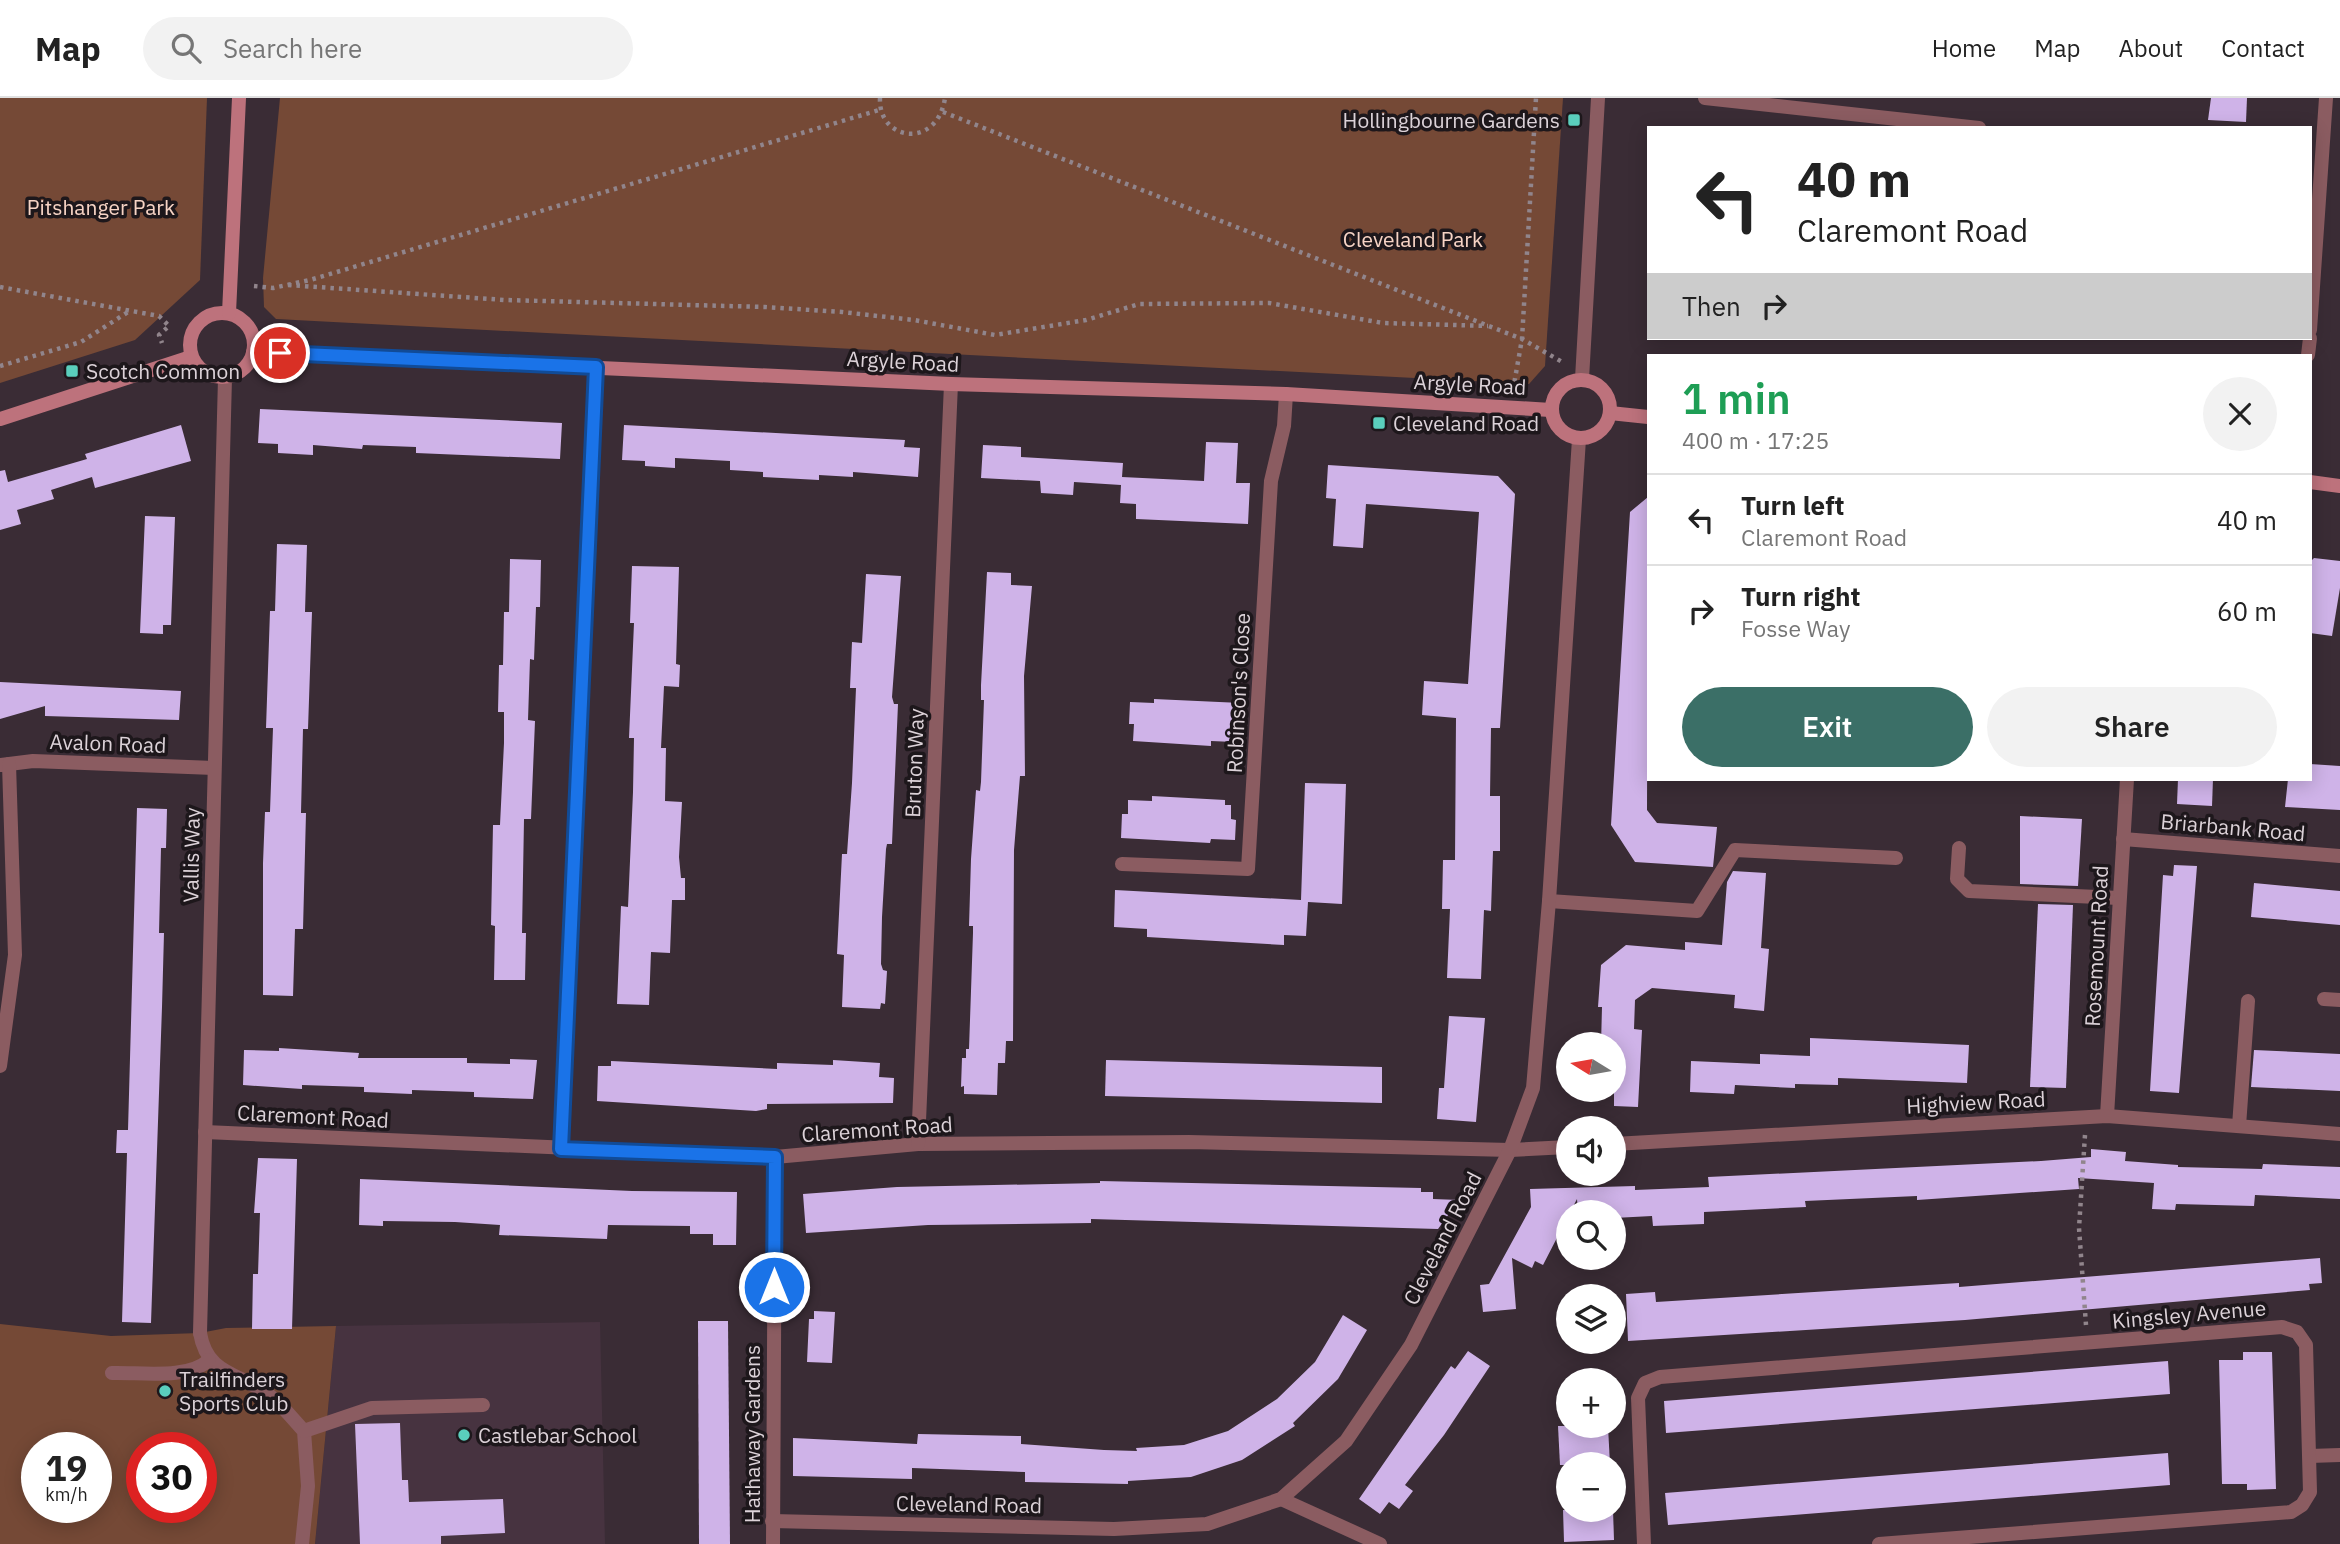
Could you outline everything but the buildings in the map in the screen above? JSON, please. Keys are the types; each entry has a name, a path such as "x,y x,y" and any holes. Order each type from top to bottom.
{"main road":[{"path":"229,313 239,98"},
{"path":"229,313 240,318 250,329 253,352 242,371 225,377 205,373 191,357 189,340 199,322 208,316 229,313"},
{"name":"Argyle Road","path":"253,352 951,384 1286,394 1551,410"},
{"path":"0,419 191,357"},
{"path":"1578,439 1592,436 1602,429 1610,413 1609,401 1603,389 1581,379"},
{"name":"Argyle Road","path":"1578,439 1563,433 1554,423 1551,410 1554,395 1560,387 1581,379"},
{"path":"1610,413 1647,417"},
{"path":"2312,482 2340,486"}],"street":[{"path":"1581,379 1598,98"},
{"path":"1705,98 1961,126"},
{"path":"2312,275 2316,164 2326,98"},
{"path":"561,1149 596,367"},
{"name":"Vallis Way","path":"209,1360 202,1349 200,1334 225,377"},
{"name":"Bruton Way","path":"918,1144 951,384"},
{"name":"Robinson's Close","path":"1122,864 1248,870 1271,481 1284,426 1286,394"},
{"name":"Cleveland Road","path":"772,1521 1114,1529 1207,1524 1281,1499 1346,1441 1411,1345 1510,1150 1533,1088 1549,901 1578,439"},
{"name":"Avalon Road","path":"5,765 33,761 214,768"},
{"path":"0,1066 15,955 5,765"},
{"name":"Rosemount Road","path":"2107,1116 2127,781"},
{"name":"Briarbank Road","path":"2123,839 2340,856"},
{"path":"1959,848 1957,880 1969,891 2119,898"},
{"path":"1549,901 1697,911 1735,850 1896,858"},
{"path":"2324,999 2340,1000"},
{"path":"2239,1126 2248,1000"},
{"name":"Highview Road","path":"1626,1143 2107,1116 2340,1134"},
{"name":"Claremont Road","path":"205,1132 775,1157 918,1144 1189,1142 1510,1150"},
{"path":"1510,1150 1556,1148"},
{"name":"Hathaway Gardens","path":"773,1544 775,1157"},
{"name":"Kingsley Avenue","path":"1644,1544 1638,1398 1645,1383 1660,1377 2281,1327 2297,1332 2306,1345 2310,1492 2302,1505 2291,1512 1879,1544"},
{"path":"112,1373 180,1371 201,1368 209,1360 269,1395 304,1431 308,1486 302,1544"},
{"path":"304,1431 372,1408 483,1405"},
{"path":"2310,1456 2340,1455"},
{"path":"1281,1499 1380,1544"}],"path":[{"path":"880,98 879,110 889,125 912,134 930,128 943,112 945,98"},
{"path":"1510,408 1522,339 1536,98"},
{"path":"254,286 273,288 288,285 879,110"},
{"path":"943,112 1522,339 1561,363 1583,363"},
{"path":"288,285 505,300 765,307 842,312 914,320 995,335 1086,320 1139,304 1269,303 1383,323 1488,326"},
{"path":"0,287 159,316 169,326 159,335 162,343"},
{"path":"0,366 81,342 129,312"},
{"path":"2085,1117 2079,1228 2087,1343"}],"shaded area":[{"name":"Castlebar School","path":"600,1322 605,1544 315,1544 336,1326"}],"green space":[{"name":"Pitshanger Park","path":"0,98 207,98 200,280 135,340 0,383"},
{"name":"Cleveland Park","path":"280,98 1563,98 1545,366 1529,384 276,319 264,307 263,278"},
{"name":"Trailfinders Sports Club","path":"0,1324 111,1336 200,1333 226,1328 336,1326 315,1544 0,1544"}],"place":[{"name":"Hollingbourne Gardens","path":"1574,120"},
{"name":"Scotch Common","path":"72,371"},
{"name":"Cleveland Road","path":"1379,423"},
{"name":"Trailfinders Sports Club","path":"165,1391"},
{"name":"Castlebar School","path":"464,1435"}],"route":[{"path":"280,353 596,367 561,1149 775,1157 774,1287"}]}
